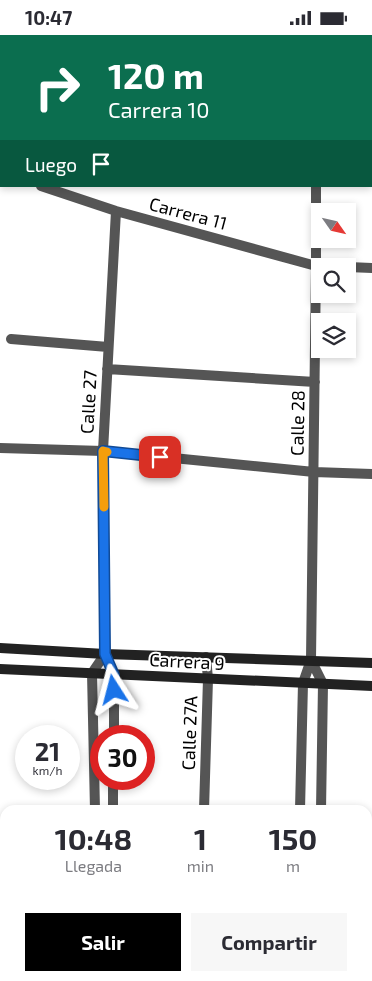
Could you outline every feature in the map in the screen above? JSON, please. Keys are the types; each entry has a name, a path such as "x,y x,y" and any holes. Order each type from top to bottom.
{"street":[{"name":"Carrera 11","path":"44,187 116,211 311,265"},
{"name":"Calle 28","path":"316,187 316,258"},
{"name":"Calle 27","path":"114,725 114,675 105,654 103,451 116,211"},
{"path":"356,267 372,267"},
{"name":"Calle 28","path":"300,805 303,683 311,660 316,303"},
{"path":"11,339 108,347"},
{"path":"106,369 315,382"},
{"path":"0,447 103,451 314,472 372,474"},
{"name":"Carrera 9","path":"0,648 105,654 372,663"},
{"path":"95,805 92,673 105,654"},
{"name":"Calle 27A","path":"204,805 208,679 206,657"},
{"name":"Calle 28","path":"311,660 323,684 321,805"},
{"name":"Carrera 9","path":"0,669 372,686"},
{"path":"113,805 114,790"}],"slow traffic":[{"path":"104,507 103,451 107,452"}],"route":[{"path":"114,690 114,675 105,654 103,451 160,457"}]}
